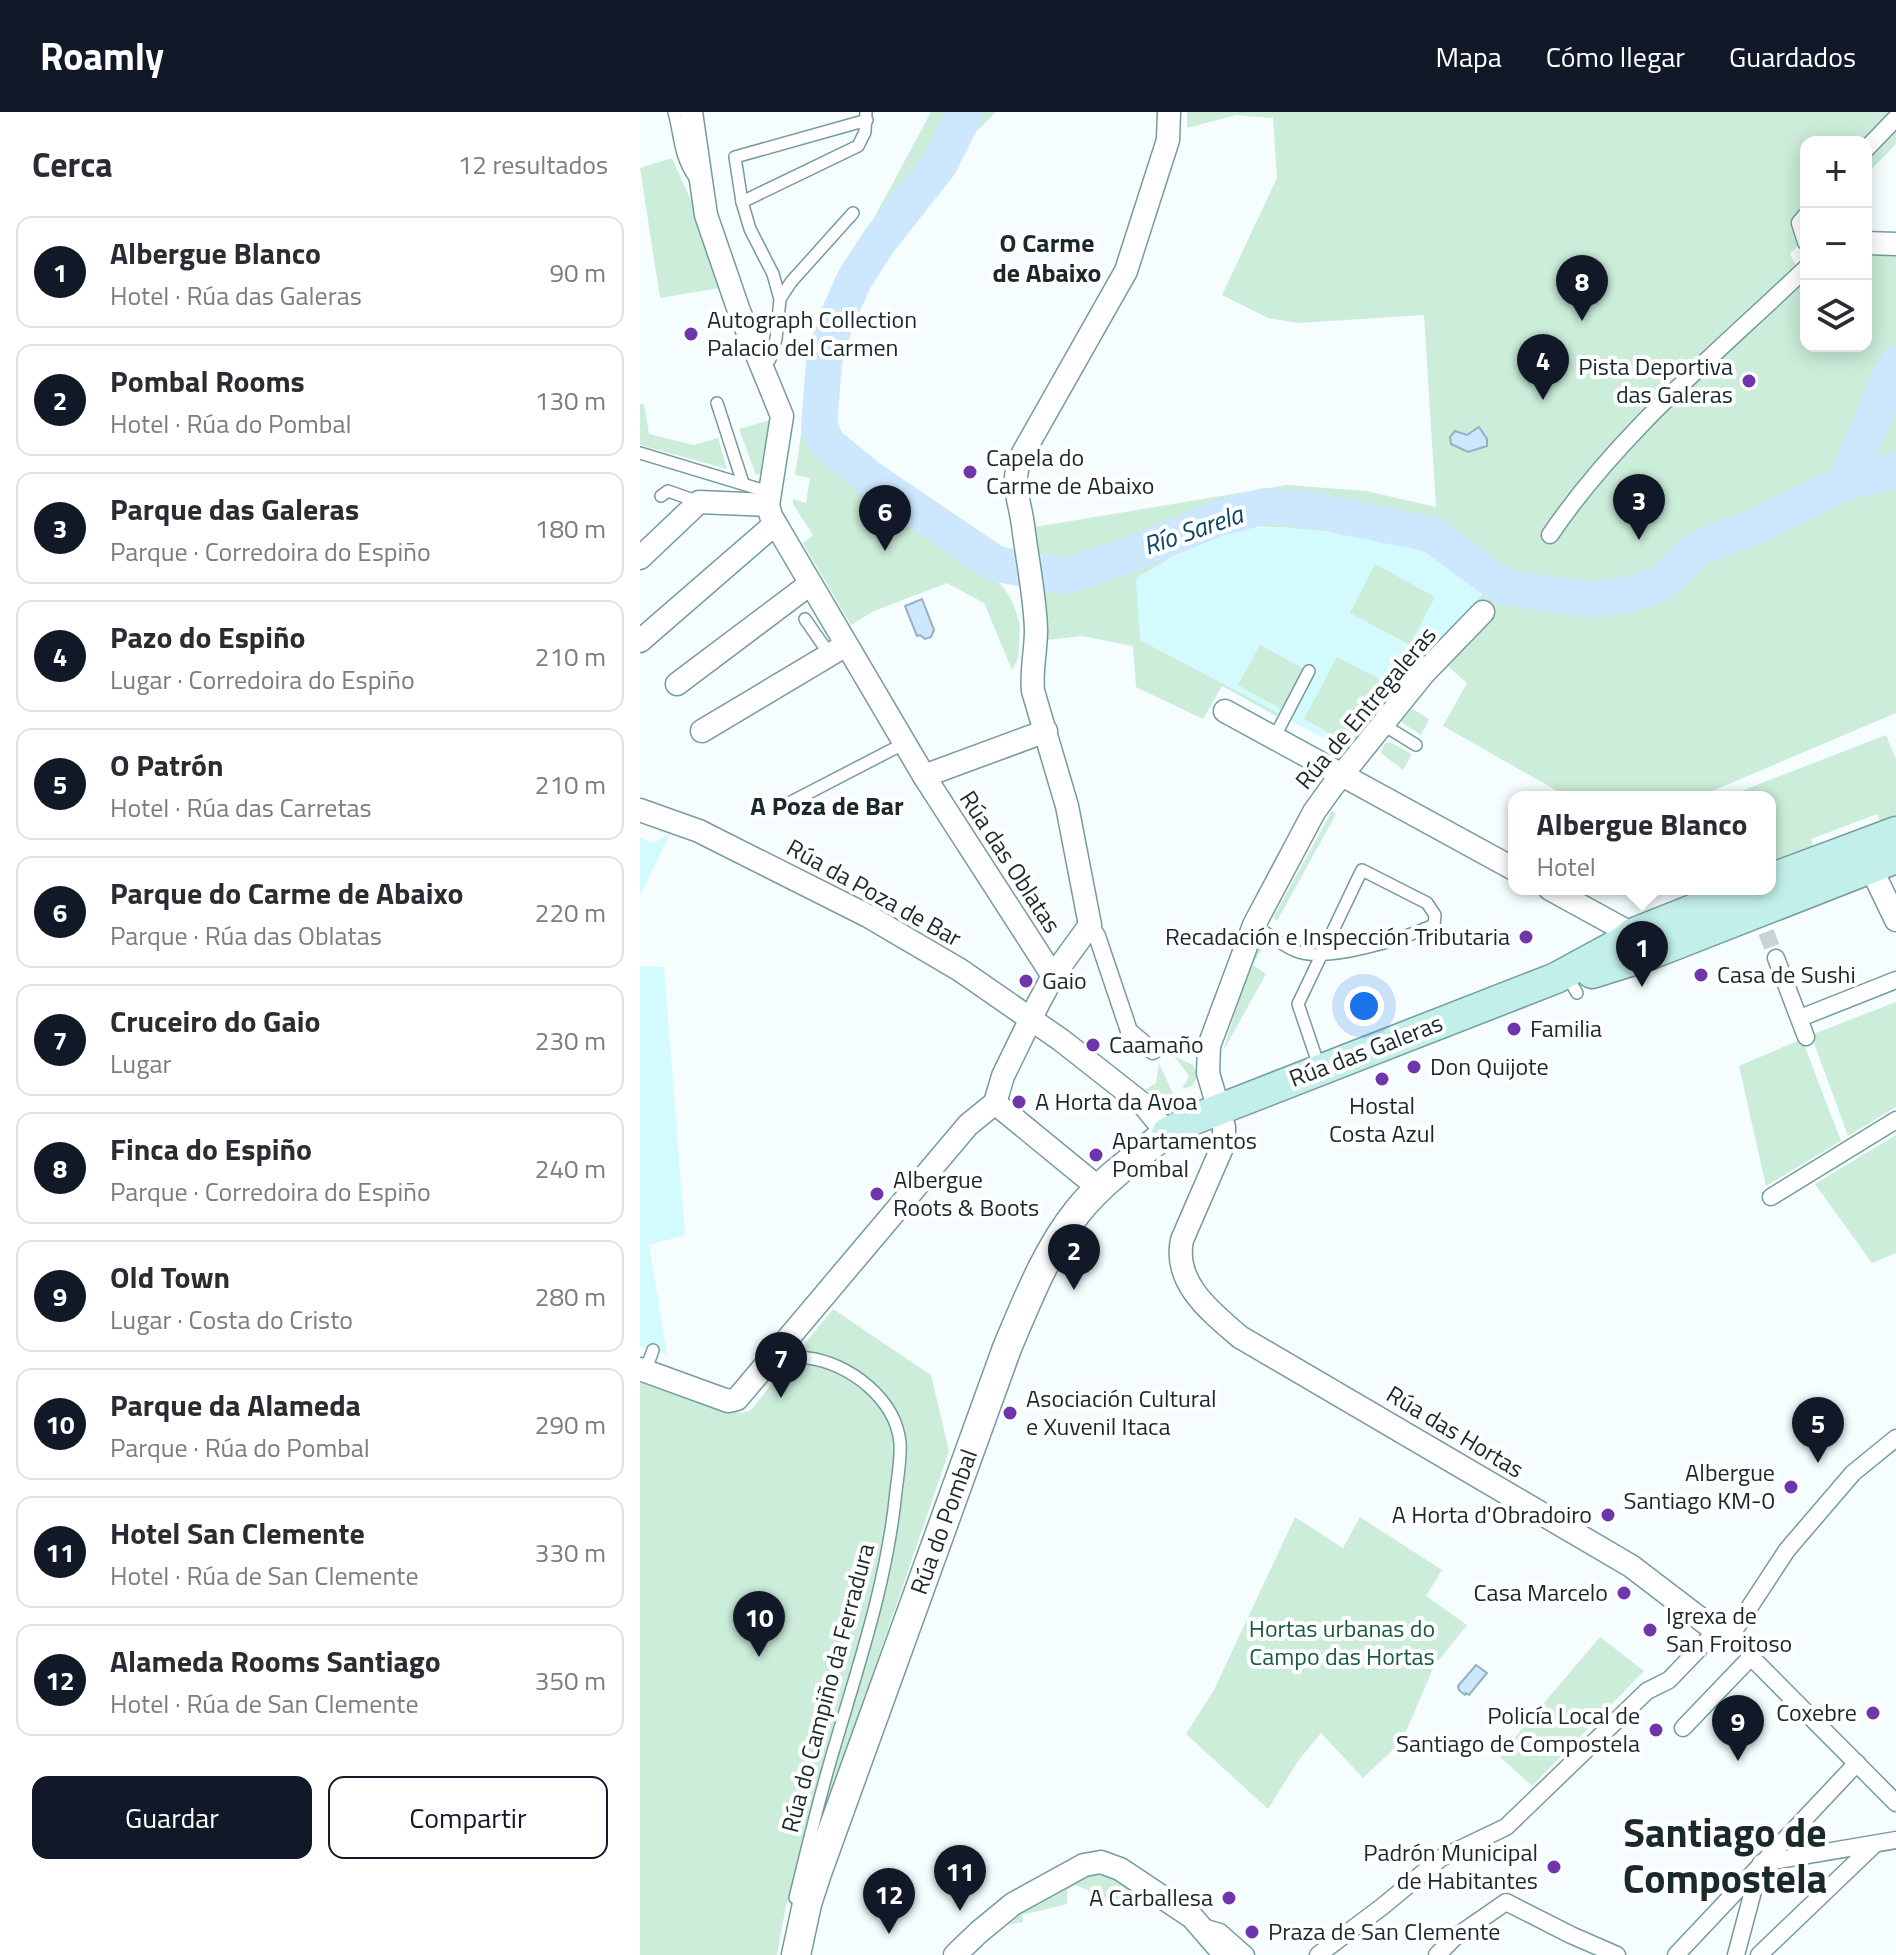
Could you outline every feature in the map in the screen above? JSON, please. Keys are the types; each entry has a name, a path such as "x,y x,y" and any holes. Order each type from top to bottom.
{"main road":[{"path":"1776,877 1887,849"},
{"name":"Rúa das Galeras","path":"1167,1133 1221,1118 1320,1069 1616,967 1757,911 1887,849"},
{"name":"Rúa das Galeras","path":"1576,980 1624,934 1757,911"}],"street":[{"path":"640,641 771,507 782,416 706,215 691,112"},
{"path":"1153,1051 1129,1031 1097,936 1090,925 1067,806 1032,683 1036,630 1022,519 1015,495 1018,464 1126,271 1168,140 1169,112"},
{"path":"1872,143 1896,118"},
{"path":"1872,243 1896,244"},
{"path":"1550,535 1577,495 1628,437 1800,274"},
{"path":"640,558 699,502 771,507"},
{"name":"Rúa das Oblatas","path":"771,507 810,584 838,650 905,743 1053,976"},
{"path":"677,684 810,584"},
{"name":"Rúa de Entregaleras","path":"1221,1118 1208,1073 1209,1046 1254,925 1314,812 1341,775 1424,673 1483,612"},
{"path":"696,734 838,650"},
{"path":"1225,711 1508,866"},
{"name":"Rúa das Oblatas","path":"924,776 1046,731"},
{"name":"Rúa da Poza de Bar","path":"640,810 699,831 868,916 960,970 1032,1017 1145,1106 1167,1133"},
{"path":"1887,849 1896,920"},
{"path":"1582,899 1624,934"},
{"path":"640,1369 728,1401 737,1399 968,1125 995,1103 1003,1076 1053,976 1090,925"},
{"path":"1776,958 1806,1037"},
{"path":"1800,1018 1896,980"},
{"path":"995,1103 1100,1189"},
{"name":"Rúa das Hortas","path":"1221,1118 1224,1143 1179,1252 1190,1287 1213,1313 1240,1337 1631,1566 1722,1636"},
{"path":"1771,1197 1896,1120"},
{"name":"Rúa do Pombal","path":"798,1942 817,1873 1007,1348 1048,1259 1080,1209 1167,1133"},
{"path":"1318,1955 1441,1858 1506,1827 1647,1691 1669,1680 1722,1636 1787,1550 1853,1473 1896,1438"},
{"path":"1683,1728 1751,1657 1896,1803"},
{"path":"1676,1955 1857,1763"},
{"path":"1761,1863 1896,1840"},
{"path":"1759,1955 1874,1845"},
{"path":"955,1955 1013,1904 1093,1862 1108,1863 1120,1869 1180,1908 1203,1927 1225,1955"},
{"path":"1736,1955 1761,1863"},
{"path":"1437,1955 1454,1938 1506,1902 1617,1955"},
{"path":"1203,1927 1220,1932 1246,1955"}],"lane":[{"path":"674,112 685,164 702,189"},
{"path":"742,202 858,146 865,132 866,116 735,157 742,202 750,229 773,274 780,299 776,339 770,359 762,368"},
{"path":"780,299 791,282 853,213"},
{"path":"717,403 743,483"},
{"path":"640,453 743,483 771,507"},
{"path":"661,496 668,491 699,502"},
{"path":"805,619 838,650"},
{"path":"1274,738 1309,671"},
{"path":"1382,724 1416,745"},
{"path":"791,802 905,743"},
{"path":"1254,925 1298,953 1323,953 1363,949 1406,938 1434,925 1435,915 1427,903 1362,870 1323,953 1298,1004 1320,1069"},
{"path":"640,1369 649,1361 653,1350"},
{"name":"Rúa do Campiño da Ferradura","path":"764,1365 786,1358 812,1358 859,1379 878,1395 890,1412 900,1445 892,1532 870,1631 830,1763 795,1898 798,1942"}],"shaded area":[{"path":"1479,427 1487,439 1487,446 1468,452 1451,444 1450,437 1455,431 1467,435"},
{"path":"1294,527 1418,545 1443,553 1467,568 1487,591 1429,650 1346,750 1140,640 1135,577 1230,528"},
{"path":"922,599 934,630 931,637 925,639 917,636 905,606"},
{"path":"668,835 640,895 640,838 653,843"},
{"path":"640,966 664,967 685,1235 649,1245 667,1354 640,1346"},
{"path":"1476,1665 1487,1673 1469,1695 1465,1695 1458,1686"}],"green space":[{"path":"931,112 996,112 890,217 874,218"},
{"path":"1187,112 1896,112 1896,144 1872,169 1872,136 1800,136 1800,243 1790,254 1797,268 1800,268 1800,352 1872,352 1872,252 1896,253 1896,713 1712,791 1557,791 1443,726 1467,683 1429,650 1486,591 1473,575 1446,555 1430,549 1303,529 1228,529 1136,578 1140,640 1278,713 1276,716 1222,686 1203,719 1136,687 1133,646 1082,636 1046,640 1029,528 1287,485 1366,491 1436,507 1424,315 1298,323 1268,318 1222,295 1277,178 1273,118 1236,115 1187,128"},
{"path":"672,158 715,254 725,287 660,298 640,168"},
{"path":"640,404 644,404 649,434 694,445 718,438 727,469 640,445"},
{"path":"774,419 766,473 756,475 739,429"},
{"path":"803,423 814,423 820,452 845,473 974,559 1004,588 1020,625 1018,659 1012,670 984,603 947,583 874,611 851,625 803,543 813,535 793,504 793,499 806,503 810,478 795,475"},
{"path":"1375,564 1435,597 1410,645 1350,613"},
{"path":"1260,645 1304,669 1281,709 1238,685"},
{"path":"1337,657 1381,680 1347,743 1304,719"},
{"path":"1411,708 1429,719 1421,735 1401,722"},
{"path":"1886,735 1896,759 1896,820 1882,825 1877,814 1811,839 1815,850 1776,866 1776,791 1741,791"},
{"path":"1390,742 1412,754 1403,770 1381,753 1384,744"},
{"path":"1332,811 1336,814 1277,921 1273,918"},
{"path":"1264,937 1267,939 1253,965 1266,974 1223,1051 1250,964"},
{"path":"1896,1002 1896,1107 1848,1136 1811,1035"},
{"path":"1802,1039 1841,1141 1766,1186 1739,1066"},
{"path":"1174,1056 1193,1065 1198,1076 1192,1086 1182,1089 1189,1076"},
{"path":"1159,1063 1173,1094 1161,1096 1145,1090 1156,1083"},
{"path":"1896,1135 1896,1253 1872,1263 1815,1184"},
{"path":"833,1309 931,1375 949,1451 808,1863 786,1905 777,1955 640,1955 640,1379 741,1413 750,1411"},
{"name":"Hortas urbanas do Campo das Hortas","path":"1295,1517 1343,1548 1360,1517 1442,1570 1426,1596 1467,1625 1434,1666 1402,1741 1363,1778 1321,1733 1298,1761 1268,1809 1186,1734 1214,1690"},
{"path":"1600,1637 1644,1671 1532,1786 1499,1756"},
{"path":"1100,1873 1130,1887 1135,1895 1091,1905 1088,1890 1075,1885 1067,1890 1067,1904 1022,1915 1023,1922 997,1927 1090,1874"}],"waterway":[{"name":"Río Sarela","path":"966,112 939,165 879,241 854,280 835,323 824,362 819,427 828,444 869,478 996,564 1067,576 1127,556 1216,519 1266,506 1311,510 1431,534 1502,586 1599,599 1626,595 1661,584 1697,549 1757,526 1846,482 1896,364"},
{"path":"1846,482 1896,470"}],"tunnel":[{"path":"1766,932 1776,958"}],"place":[{"name":"Finca do Espiño","path":"1582,321"},
{"name":"Autograph Collection Palacio del Carmen","path":"691,334"},
{"name":"Pista Deportiva das Galeras","path":"1749,381"},
{"name":"Pazo do Espiño","path":"1543,400"},
{"name":"Capela do Carme de Abaixo","path":"970,472"},
{"name":"Parque das Galeras","path":"1639,540"},
{"name":"Parque do Carme de Abaixo","path":"885,551"},
{"name":"Recadación e Inspección Tributaria","path":"1526,937"},
{"name":"Casa de Sushi","path":"1701,975"},
{"name":"Gaio","path":"1026,981"},
{"name":"Albergue Blanco","path":"1642,987"},
{"name":"Familia","path":"1514,1029"},
{"name":"Caamaño","path":"1093,1045"},
{"name":"Don Quijote","path":"1414,1067"},
{"name":"Hostal Costa Azul","path":"1382,1079"},
{"name":"A Horta da Avoa","path":"1019,1102"},
{"name":"Apartamentos Pombal","path":"1096,1155"},
{"name":"Albergue Roots & Boots","path":"877,1194"},
{"name":"Pombal Rooms","path":"1074,1290"},
{"name":"Cruceiro do Gaio","path":"781,1398"},
{"name":"Asociación Cultural e Xuvenil Itaca","path":"1010,1413"},
{"name":"O Patrón","path":"1818,1463"},
{"name":"Albergue Santiago KM-0","path":"1791,1487"},
{"name":"A Horta d'Obradoiro","path":"1608,1515"},
{"name":"Casa Marcelo","path":"1624,1593"},
{"name":"Igrexa de San Froitoso","path":"1650,1630"},
{"name":"Parque da Alameda","path":"759,1657"},
{"name":"Coxebre","path":"1873,1713"},
{"name":"Policía Local de Santiago de Compostela","path":"1656,1730"},
{"name":"Old Town","path":"1738,1761"},
{"name":"Padrón Municipal de Habitantes","path":"1554,1867"},
{"name":"A Carballesa","path":"1229,1898"},
{"name":"Hotel San Clemente","path":"960,1911"},
{"name":"Praza de San Clemente","path":"1252,1932"},
{"name":"Alameda Rooms Santiago","path":"889,1934"}],"district":[{"name":"O Carme de Abaixo","path":"1047,258"},
{"name":"A Poza de Bar","path":"827,806"},
{"name":"Santiago de Compostela","path":"1725,1856"}]}
